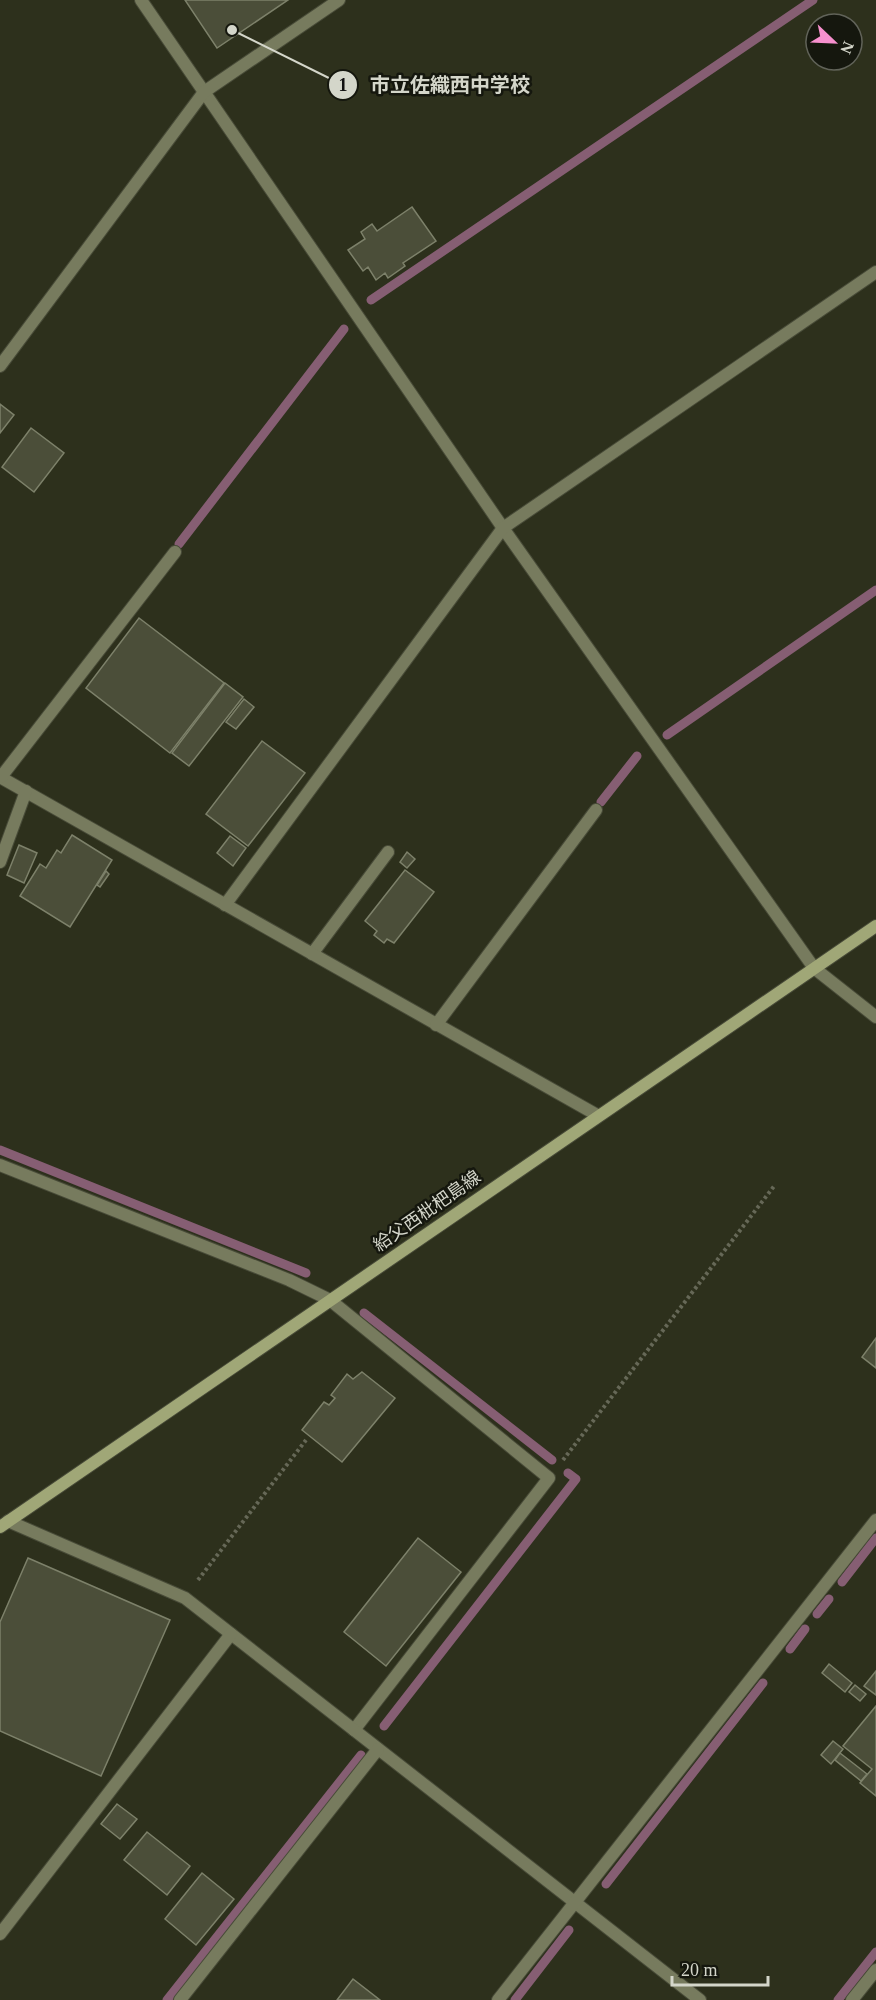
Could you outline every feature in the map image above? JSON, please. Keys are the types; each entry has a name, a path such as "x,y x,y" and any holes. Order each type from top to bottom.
{"main road":[{"name":"給父西枇杷島線","path":"4,1524 876,926"}],"street":[{"path":"141,0 503,528 814,968 876,1017"},
{"path":"0,366 204,92 339,0"},
{"path":"225,905 503,528 876,272"},
{"path":"175,552 0,777 597,1116"},
{"path":"0,862 26,791"},
{"path":"436,1025 596,810"},
{"path":"312,954 388,852"},
{"path":"0,1165 289,1280 330,1300 549,1478 354,1730"},
{"path":"498,2000 876,1520"},
{"path":"4,1524 185,1598 700,2000"},
{"path":"0,1934 231,1634"},
{"path":"180,2000 378,1749"},
{"path":"852,2000 876,1970"}],"path":[{"path":"549,1478 775,1185"},
{"path":"185,1598 306,1440"}],"building":[{"path":"185,0 288,0 217,48"},
{"path":"412,207 436,241 403,263 405,266 388,278 385,273 376,280 368,267 363,271 348,250 365,239 361,232 372,224 377,231"},
{"path":"0,404 14,415 0,433"},
{"path":"31,428 64,453 34,492 2,467"},
{"path":"139,618 224,683 170,753 86,688"},
{"path":"225,683 243,697 189,766 172,753"},
{"path":"244,699 254,707 236,729 226,722"},
{"path":"262,741 305,773 248,846 206,814"},
{"path":"72,835 112,860 70,927 20,896 40,864 46,868 57,850 61,853"},
{"path":"230,836 246,848 233,866 217,853"},
{"path":"19,845 37,853 24,883 7,875"},
{"path":"407,852 415,859 407,868 400,862"},
{"path":"405,870 434,892 394,943 387,939 384,943 374,935 377,931 365,921"},
{"path":"106,871 109,874 100,887 97,885"},
{"path":"876,1338 876,1368 862,1357"},
{"path":"362,1372 395,1398 342,1462 302,1430 324,1402 329,1405 335,1398 331,1395 347,1374 353,1379"},
{"path":"418,1538 461,1572 386,1666 344,1632"},
{"path":"28,1558 170,1620 101,1776 0,1731 0,1622"},
{"path":"829,1664 852,1683 845,1692 822,1673"},
{"path":"876,1671 876,1695 864,1686"},
{"path":"855,1685 866,1694 860,1701 849,1692"},
{"path":"876,1706 876,1796 860,1783 872,1769 843,1746"},
{"path":"833,1741 843,1749 831,1764 821,1755"},
{"path":"840,1753 867,1774 861,1781 835,1760"},
{"path":"117,1804 137,1819 120,1839 101,1824"},
{"path":"147,1832 190,1866 167,1895 124,1860"},
{"path":"202,1873 234,1899 196,1945 165,1919"},
{"path":"353,1979 380,2000 337,2000"}],"waterway":[{"path":"371,300 813,0"},
{"path":"179,544 344,329"},
{"path":"667,735 876,590"},
{"path":"601,802 637,756"},
{"path":"0,1150 306,1273"},
{"path":"364,1313 552,1460"},
{"path":"384,1726 576,1479 568,1473"},
{"path":"842,1582 876,1538"},
{"path":"817,1614 829,1599"},
{"path":"790,1649 805,1629"},
{"path":"606,1884 763,1683"},
{"path":"167,2000 361,1755"},
{"path":"515,2000 569,1930"},
{"path":"838,2000 876,1952"}],"place":[{"name":"市立佐織西中学校","path":"232,30"}]}
